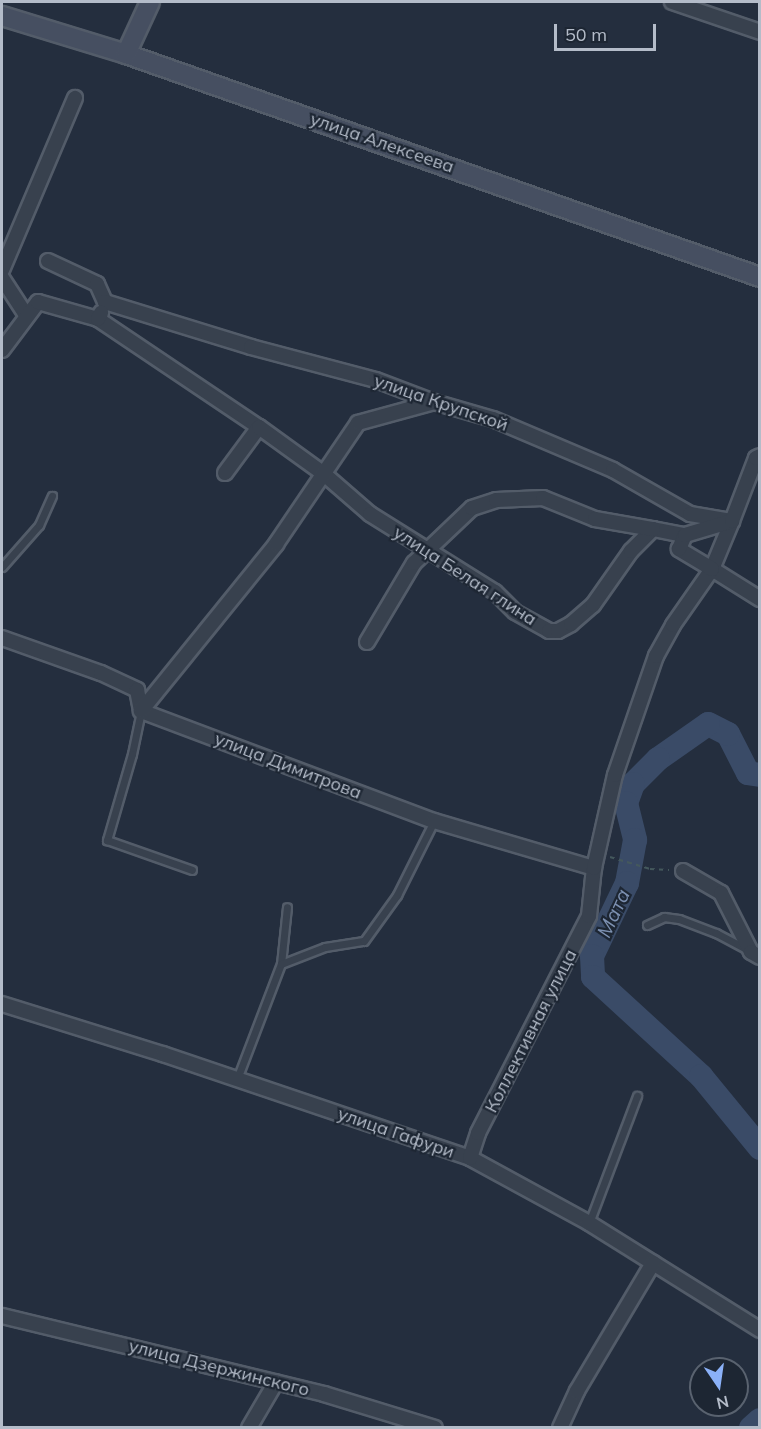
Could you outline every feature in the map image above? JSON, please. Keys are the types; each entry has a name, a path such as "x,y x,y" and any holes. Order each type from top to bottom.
{"main road":[{"path":"126,54 150,2"},
{"name":"улица Алексеева","path":"2,16 126,54 759,277"}],"street":[{"path":"672,2 759,32"},
{"path":"2,270 75,98"},
{"path":"48,261 97,284 105,302 98,319"},
{"path":"2,278 26,315 2,350"},
{"name":"улица Белая глина","path":"26,315 38,302 98,319 259,427 324,474 370,514 495,592 514,612 549,631 558,631 571,624 593,605 632,551 653,529"},
{"name":"улица Крупской","path":"105,302 251,347 376,380 434,402 493,419 602,466 690,514 732,521"},
{"path":"141,711 276,544 358,423 434,402"},
{"path":"225,473 259,427"},
{"path":"712,569 756,458 759,456"},
{"path":"368,642 414,563 472,508 496,501 543,498 595,519 686,535 732,521"},
{"path":"686,535 680,549 759,599"},
{"name":"Коллективная улица","path":"470,1158 478,1133 589,916 594,868 615,775 656,656 712,569"},
{"path":"2,638 101,673 137,690 141,711"},
{"name":"улица Димитрова","path":"141,711 434,821 594,868"},
{"path":"683,871 721,893 755,954"},
{"name":"улица Гафури","path":"2,1005 237,1079 470,1158 589,1223 759,1330"},
{"path":"560,1428 577,1391 653,1263"},
{"name":"улица Дзержинского","path":"2,1316 276,1382 435,1428"},
{"path":"249,1428 276,1382"}],"lane":[{"path":"2,567 39,525 52,496"},
{"path":"141,711 132,754 106,840 192,870"},
{"path":"281,964 325,947 364,941 397,895 434,821"},
{"path":"237,1079 281,964 286,907"},
{"path":"647,925 664,917 679,919 716,933 755,954"},
{"path":"589,1223 637,1096"}],"path":[{"path":"609,857 650,869 683,871"}],"waterway":[{"name":"Мата","path":"760,775 748,773 728,734 708,724 658,759 633,784 626,803 635,840 627,883 592,956 593,977 701,1076 760,1148"},
{"name":"Мата","path":"751,1428 760,1420"}]}
